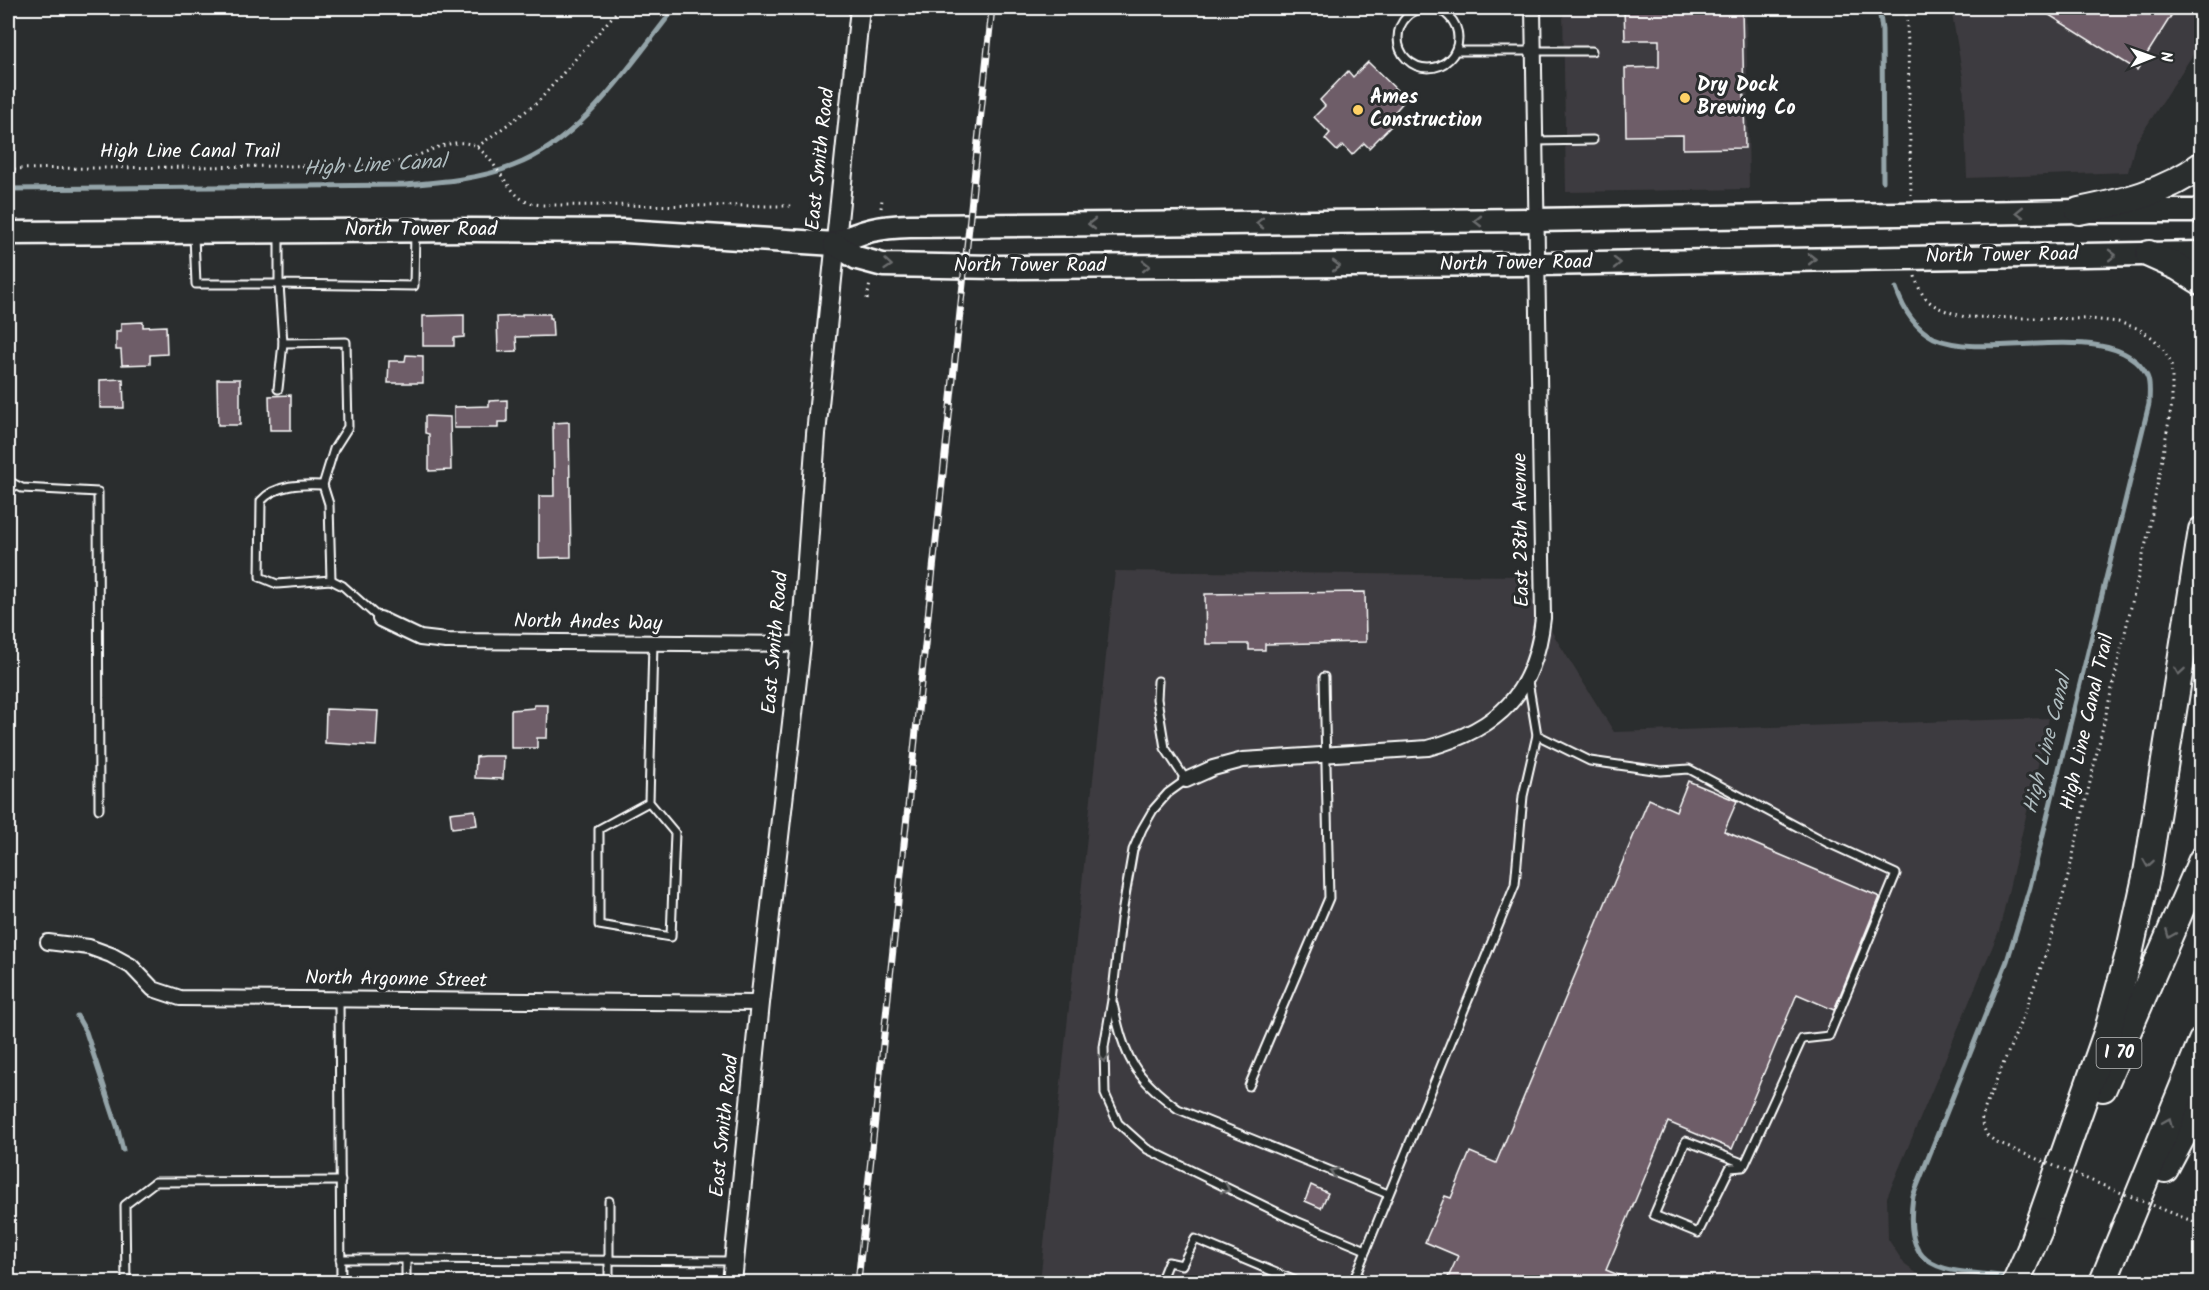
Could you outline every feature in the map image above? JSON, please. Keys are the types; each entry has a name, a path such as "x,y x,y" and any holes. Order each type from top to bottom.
{"highway":[{"path":"2079,211 2149,195 2202,165"},
{"path":"2149,254 2178,267 2202,282"},
{"path":"2032,1245 2108,1030 2129,954 2147,873 2202,530"},
{"name":"I 70","path":"2016,1282 2129,1031 2202,860"},
{"path":"2103,1282 2202,1041"},
{"path":"2115,1254 2162,1174 2202,1099"}],"main road":[{"name":"North Tower Road","path":"835,244 858,233 878,228 910,226 1536,220 2079,211 2202,212"},
{"name":"North Tower Road","path":"8,233 278,230 625,231 835,244 857,258 873,263 909,266 1537,264 2202,253"}],"street":[{"name":"East Smith Road","path":"732,1282 760,1003 801,644 816,434 860,8"},
{"name":"East 28th Avenue","path":"1186,780 1213,768 1244,760 1428,748 1447,743 1468,735 1500,713 1513,700 1527,679 1541,639 1543,618 1533,8"},
{"name":"North Andes Way","path":"380,619 420,638 446,641 801,644"},
{"name":"North Argonne Street","path":"48,942 89,947 111,955 131,966 153,988 180,998 760,1003"}],"lane":[{"path":"1431,8 1440,10 1448,15 1458,32 1456,51 1442,66 1432,69 1411,64 1399,48 1397,37 1400,27 1412,12 1431,8"},
{"path":"1456,51 1592,51"},
{"path":"1535,141 1593,140"},
{"path":"278,230 283,343 278,389"},
{"path":"194,231 196,284 414,286 415,230"},
{"path":"283,343 346,342 348,427 334,449 323,485 329,504 331,580"},
{"path":"8,480 22,488 98,492 99,809"},
{"path":"323,485 300,484 269,492 261,501 260,577 277,584 331,580 343,586 380,619"},
{"path":"648,802 599,829 599,925 670,937 675,833 648,802 653,643"},
{"path":"1250,1086 1329,898 1324,677"},
{"path":"1353,1282 1515,885 1523,796 1537,735 1527,679"},
{"path":"1158,681 1157,699 1165,748 1186,780 1168,793 1153,810 1133,850 1121,919 1104,1047 1105,1094 1118,1123 1147,1149 1289,1218 1366,1250"},
{"path":"1537,735 1590,761 1661,771 1689,769 1826,842 1896,874 1829,1036 1802,1039 1743,1167 1730,1168 1698,1233 1654,1215 1686,1141 1744,1164"},
{"path":"339,999 341,1282"},
{"path":"1112,1000 1121,1042 1135,1069 1154,1092 1178,1109 1388,1194"},
{"path":"126,1282 125,1205 155,1182 341,1181"},
{"path":"609,1201 609,1282"},
{"path":"1160,1282 1168,1262 1182,1265 1195,1239 1298,1282"},
{"path":"340,1259 734,1261"},
{"path":"406,1259 406,1282"}],"path":[{"path":"620,8 537,103 477,147 510,186 525,202 541,205 792,206"},
{"path":"1906,8 1911,189"},
{"name":"High Line Canal Trail","path":"8,169 371,165 408,159 452,143 467,143 477,147"},
{"name":"High Line Canal Trail","path":"1915,275 1921,295 1931,304 1946,311 1965,317 2091,319 2118,322 2137,328 2152,338 2163,349 2171,363 2172,404 2150,530 2065,889 2025,1012 1981,1122 1987,1135 1997,1143 2202,1225"}],"shaded area":[{"path":"1563,8 1746,8 1749,189 1566,192"},
{"path":"1951,8 2201,8 2201,42 2135,144 2128,172 1967,178 1963,77"},
{"path":"1115,571 1517,576 1614,732 2049,718 1999,931 1887,1197 1888,1239 1905,1265 1929,1282 1040,1282"}],"building":[{"name":"Dry Dock Brewing Co","path":"1624,8 1742,8 1745,148 1683,149 1683,135 1626,136 1625,68 1659,67 1659,40 1625,40"},
{"path":"2038,8 2176,8 2137,70"},
{"name":"Ames Construction","path":"1368,62 1406,99 1392,115 1397,120 1369,148 1364,143 1352,155 1343,145 1337,151 1325,139 1330,133 1314,117 1325,106 1320,100 1348,71 1353,77"},
{"path":"522,314 550,314 553,336 516,337 517,351 498,352 497,317 522,316"},
{"path":"464,315 464,337 454,338 454,346 423,346 423,316"},
{"path":"143,322 143,327 166,326 167,354 150,355 150,364 122,365 121,350 116,350 116,331 121,331 121,323"},
{"path":"406,355 423,356 423,383 388,383 389,361 405,361"},
{"path":"123,379 124,408 100,408 100,380"},
{"path":"217,379 240,379 240,425 218,425"},
{"path":"291,395 291,430 270,430 269,396"},
{"path":"507,400 507,422 498,422 498,428 454,428 454,407 489,406 489,401"},
{"path":"425,416 450,417 451,470 429,471 429,434 425,433"},
{"path":"569,422 571,557 539,558 539,496 554,496 553,423"},
{"path":"1365,592 1366,642 1265,644 1265,650 1249,650 1249,644 1206,644 1205,594"},
{"path":"534,705 548,705 547,738 537,738 537,748 511,748 511,710 534,708"},
{"path":"326,709 378,711 376,746 325,743"},
{"path":"504,756 503,779 475,778 476,757"},
{"path":"1688,781 1737,801 1724,831 1880,897 1834,1010 1797,994 1732,1149 1668,1122 1606,1270 1636,1282 1446,1282 1458,1256 1425,1242 1445,1196 1451,1198 1470,1152 1496,1163 1649,799 1676,811"},
{"path":"475,810 477,825 452,828 450,813"},
{"path":"1311,1185 1328,1193 1321,1208 1305,1201"}],"waterway":[{"name":"High Line Canal","path":"8,189 405,185 487,174 513,166 538,154 562,138 603,98 675,8"},
{"name":"High Line Canal","path":"1879,8 1882,30 1883,181"},
{"name":"High Line Canal","path":"1896,288 1910,317 1934,338 1958,344 1986,346 2081,344 2109,348 2132,358 2147,376 2149,382 2149,404 2030,887 2007,961 1913,1196 1911,1223 1915,1242 1922,1256 1934,1264 1949,1269 2011,1277"},
{"path":"77,1016 86,1032 123,1150"},
{"name":"High Line Canal","path":"2026,1279 2053,1282"}],"railway":[{"path":"858,1282 992,8"}],"place":[{"name":"Dry Dock Brewing Co","path":"1685,98"},
{"name":"Ames Construction","path":"1358,110"}]}
